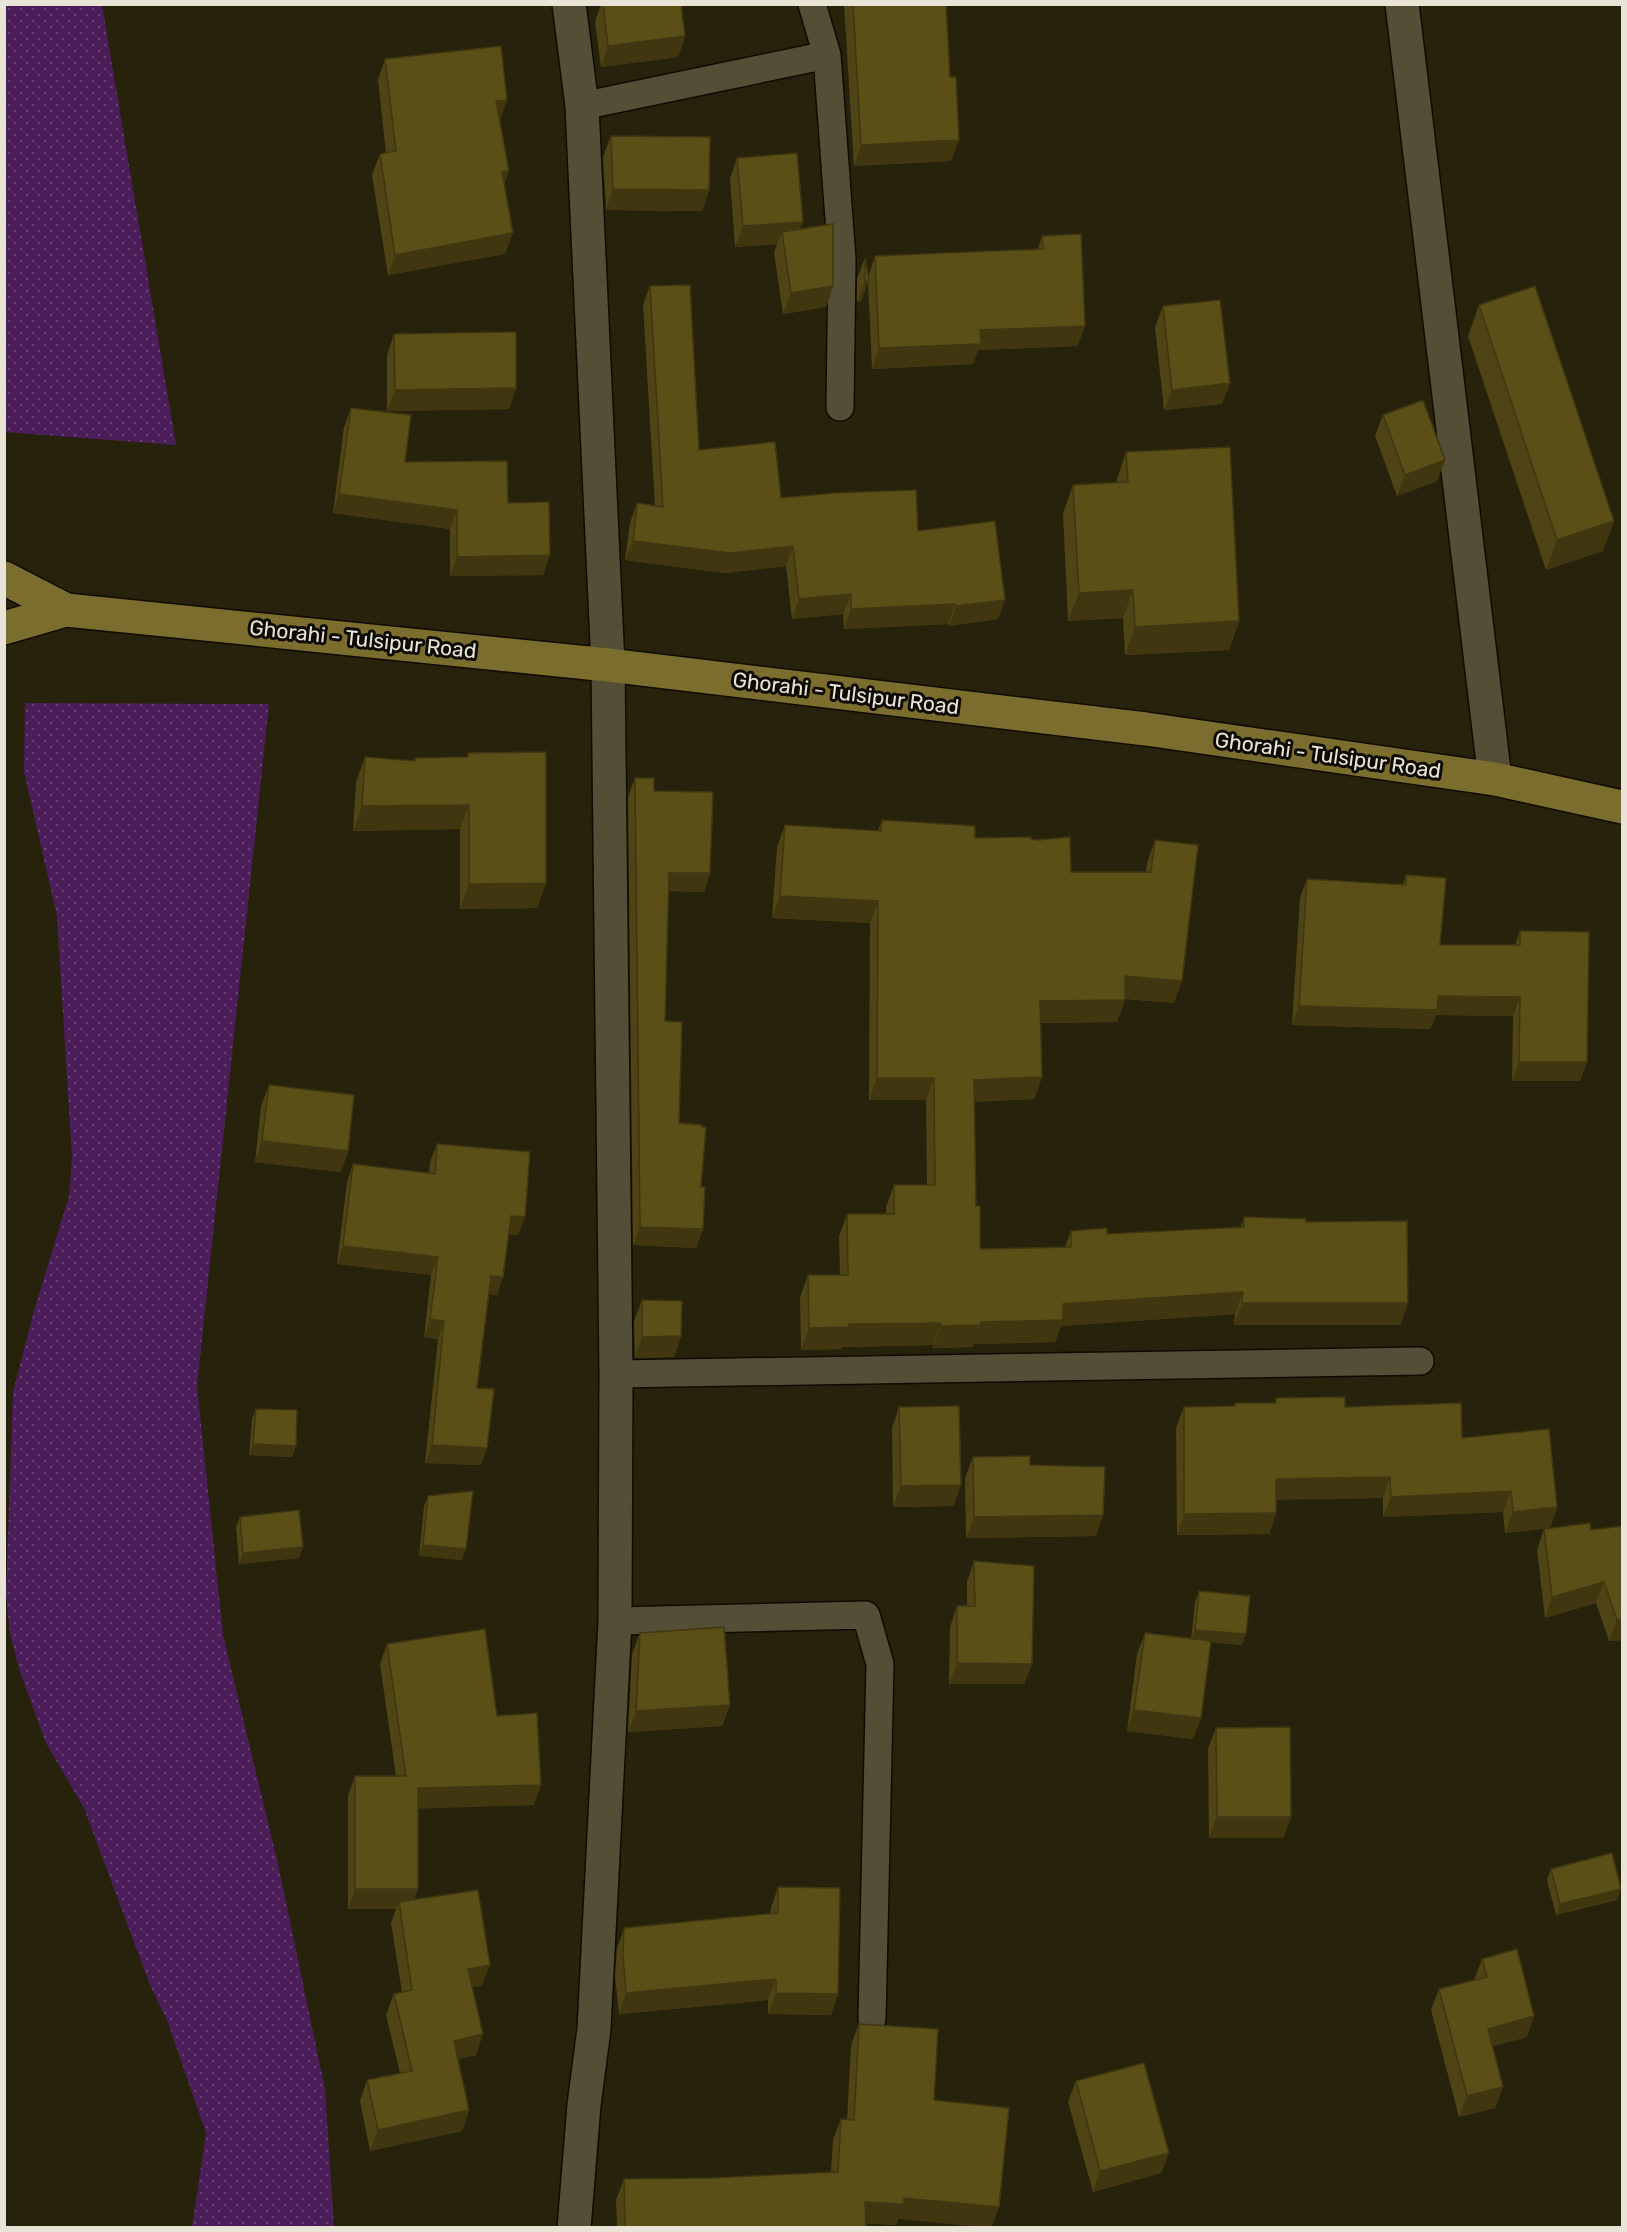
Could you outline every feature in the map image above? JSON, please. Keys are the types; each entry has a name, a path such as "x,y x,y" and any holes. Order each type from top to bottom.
{"main road":[{"name":"Ghorahi - Tulsipur Road","path":"4,578 66,610 608,665 1146,729 1495,779 1623,807"},
{"name":"Ghorahi - Tulsipur Road","path":"4,628 66,610"}],"street":[{"path":"569,4 582,106 608,665 616,1374 615,1621 594,2029 584,2105 574,2228"},
{"path":"1402,4 1495,779"}],"lane":[{"path":"812,4 827,55 842,260 840,407"},
{"path":"582,106 827,55"},
{"path":"616,1374 1420,1360"},
{"path":"615,1621 866,1615 880,1664 872,2019"}],"shaded area":[{"path":"4,5 102,5 176,445 5,432"},
{"path":"25,703 269,704 197,1386 223,1635 278,1864 325,2089 334,2227 192,2227 206,2133 167,2020 150,1985 84,1808 46,1743 19,1669 10,1634 6,1594 13,1392 34,1311 69,1196 72,1158 57,916 24,772"}],"building":[{"path":"603,4 681,4 685,36 608,46"},
{"path":"853,4 946,4 950,77 956,77 959,140 861,145"},
{"path":"501,46 507,100 496,101 509,171 502,172 513,233 395,255 380,154 396,151 385,59"},
{"path":"611,136 710,137 709,190 613,189"},
{"path":"797,153 803,222 743,226 737,158"},
{"path":"833,224 833,286 791,293 782,232"},
{"path":"1081,234 1085,326 980,330 981,344 879,348 875,256 1043,249 1042,236"},
{"path":"865,258 869,280 865,281"},
{"path":"690,285 699,450 775,442 781,498 916,490 918,531 995,521 1005,600 956,606 955,604 851,609 851,594 799,599 793,546 731,553 633,541 637,503 663,507 650,286"},
{"path":"1535,286 1614,521 1557,540 1479,305"},
{"path":"1220,300 1230,383 1172,390 1163,306"},
{"path":"516,332 516,388 395,390 394,334"},
{"path":"1423,400 1445,460 1405,475 1383,415"},
{"path":"351,408 411,415 405,462 507,461 508,503 549,502 550,555 457,557 457,510 339,494"},
{"path":"1230,447 1239,621 1135,627 1133,590 1079,593 1073,485 1128,482 1126,452"},
{"path":"546,752 546,883 469,884 469,805 362,806 365,757 415,761 415,758 468,757 468,753"},
{"path":"635,778 654,778 654,791 713,792 710,873 669,873 665,1021 682,1022 679,1123 706,1127 701,1187 705,1187 703,1229 640,1227"},
{"path":"882,820 975,826 975,838 1031,837 1031,839 1038,840 1070,837 1071,872 1151,872 1155,840 1198,845 1182,981 1125,976 1125,1000 1040,1001 1042,1077 974,1080 976,1206 980,1206 980,1249 1071,1247 1071,1231 1107,1228 1107,1234 1244,1227 1244,1217 1306,1219 1306,1222 1407,1221 1408,1303 1242,1303 1243,1292 1063,1304 1063,1320 981,1322 981,1325 941,1326 941,1323 849,1324 849,1327 809,1328 808,1275 848,1275 847,1214 894,1214 894,1185 935,1185 934,1078 877,1078 878,901 780,896 785,825 881,831"},
{"path":"1406,875 1446,878 1440,945 1520,945 1520,931 1589,932 1587,1062 1519,1062 1520,997 1438,996 1437,1010 1299,1006 1307,879 1406,885"},
{"path":"269,1085 354,1095 348,1151 262,1141"},
{"path":"437,1144 530,1152 525,1217 511,1216 503,1277 491,1276 477,1388 494,1389 487,1448 432,1445 444,1321 430,1319 438,1257 343,1246 353,1164 435,1174"},
{"path":"642,1300 682,1301 681,1336 642,1337"},
{"path":"1345,1397 1345,1407 1461,1403 1462,1438 1549,1429 1557,1507 1513,1512 1511,1491 1391,1497 1390,1477 1276,1479 1276,1513 1184,1514 1184,1407 1276,1403 1276,1398"},
{"path":"959,1406 961,1485 901,1486 899,1407"},
{"path":"256,1409 297,1410 296,1446 253,1444"},
{"path":"1030,1456 1030,1465 1105,1467 1103,1515 974,1517 973,1457"},
{"path":"473,1491 466,1549 423,1545 428,1496"},
{"path":"299,1510 303,1547 243,1553 240,1517"},
{"path":"1590,1523 1591,1530 1623,1526 1623,1620 1617,1620 1604,1582 1552,1597 1544,1529"},
{"path":"974,1561 1034,1566 1032,1664 957,1663 957,1606 975,1606"},
{"path":"1199,1591 1250,1596 1246,1634 1195,1630"},
{"path":"724,1627 730,1705 636,1711 640,1633"},
{"path":"485,1629 497,1716 537,1713 541,1785 418,1788 418,1889 355,1889 355,1776 406,1776 387,1644"},
{"path":"1145,1633 1211,1641 1201,1718 1134,1710"},
{"path":"1290,1727 1291,1817 1217,1817 1216,1728"},
{"path":"1612,1853 1621,1889 1560,1904 1551,1869"},
{"path":"778,1887 840,1888 838,1994 776,1993 776,1979 626,1993 623,1955 624,1928 778,1913"},
{"path":"478,1890 490,1965 468,1969 483,2034 454,2041 469,2110 378,2130 367,2080 412,2071 394,1994 412,1990 399,1902"},
{"path":"1517,1949 1534,2016 1488,2029 1503,2087 1467,2096 1439,1989 1487,1977 1482,1959"},
{"path":"859,2024 938,2029 934,2100 1009,2108 999,2207 904,2198 904,2204 865,2202 866,2228 625,2228 624,2179 712,2178 838,2172 841,2119 854,2120"},
{"path":"1144,2063 1169,2153 1100,2171 1076,2081"}]}
